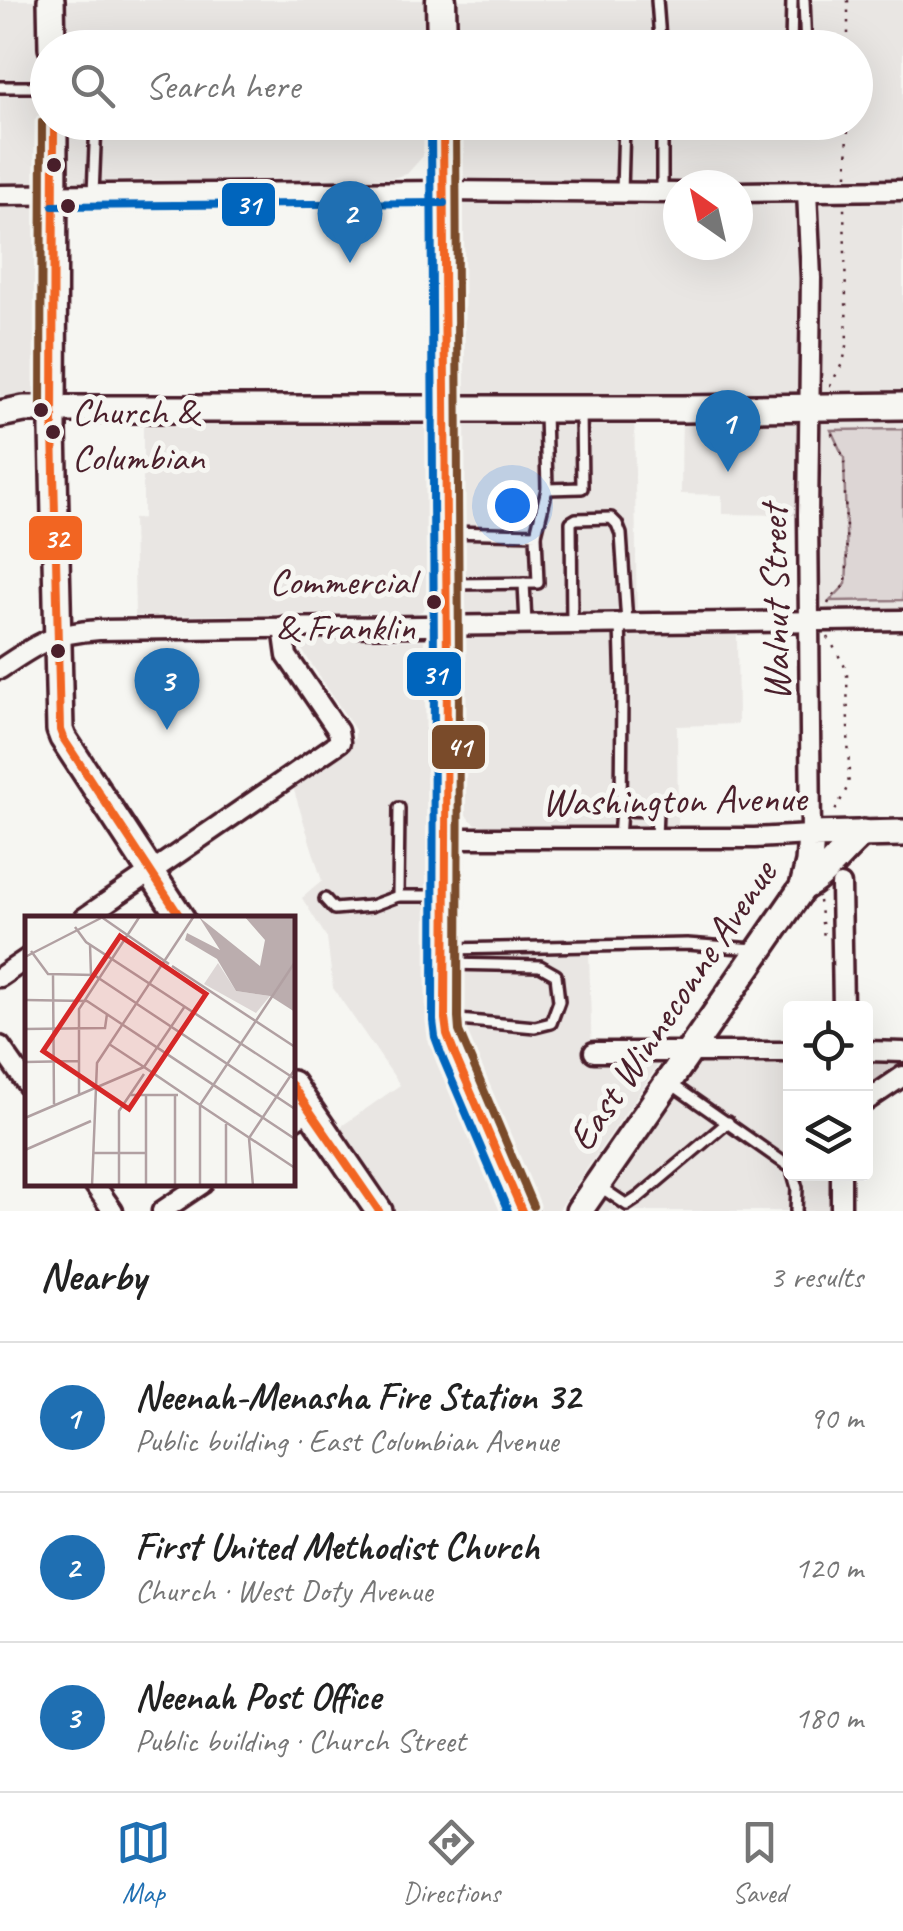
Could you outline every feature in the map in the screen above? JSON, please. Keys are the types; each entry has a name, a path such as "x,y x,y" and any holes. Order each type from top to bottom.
{"main road":[{"path":"440,0 441,30"},
{"path":"444,140 445,1019 455,1055 522,1211"}],"street":[{"path":"51,0 52,30"},
{"path":"54,140 53,410 60,730 180,916"},
{"path":"753,192 903,190"},
{"name":"Walnut Street","path":"807,191 812,835"},
{"path":"0,195 663,193"},
{"path":"0,414 24,409 903,406"},
{"path":"0,669 35,645 60,635 99,630 903,620"},
{"path":"87,916 340,742 338,731 287,656 283,628"},
{"path":"803,886 815,882 846,845 862,833"},
{"name":"Washington Avenue","path":"446,838 754,838 903,833"},
{"name":"East Winneconne Avenue","path":"579,1211 803,886 812,835"},
{"path":"841,885 843,1001"},
{"path":"0,977 25,960"},
{"path":"0,1046 25,1082"},
{"path":"594,1052 783,1052"},
{"path":"873,1052 903,1052"},
{"path":"873,1096 903,1076"},
{"path":"301,1116 380,1211"},
{"path":"840,1211 841,1181"},
{"path":"95,1186 113,1211"},
{"path":"162,1211 199,1186"}],"lane":[{"path":"658,0 660,30"},
{"path":"791,30 792,0"},
{"path":"804,0 805,30"},
{"path":"0,88 30,87"},
{"path":"93,194 95,140"},
{"path":"622,192 623,140"},
{"path":"664,140 667,170"},
{"path":"446,584 538,583 536,534 548,489 545,408"},
{"path":"548,489 582,488 581,408"},
{"path":"572,623 571,522 611,518 621,534 619,838"},
{"path":"445,532 536,534"},
{"path":"524,584 526,624"},
{"path":"398,808 398,896"},
{"path":"621,810 656,810 656,838"},
{"path":"325,898 334,909 371,906 398,896 446,896"},
{"path":"445,957 687,944 758,950"},
{"path":"445,957 540,966 556,975 558,1001 551,1023 535,1027 445,1019"},
{"path":"668,1082 783,1159"},
{"path":"597,1185 629,1208 728,1122"},
{"path":"795,1181 796,1211"}],"path":[{"path":"848,0 848,30"},
{"path":"847,178 848,140"}],"shaded area":[{"path":"0,0 424,0 424,30 30,30 30,140 424,140 423,156 407,174 385,180 40,181 40,390 37,396 0,396"},
{"path":"458,0 903,0 903,393 796,394 798,515 722,514 722,495 681,494 682,396 634,396 637,633 737,634 738,724 677,726 678,825 485,825 468,818 463,810 458,140 873,140 873,30 458,30"},
{"path":"903,417 903,609 824,607 819,595 818,426 827,418"},
{"path":"413,421 426,429 427,601 422,611 135,616 133,519 143,518 143,422"},
{"path":"903,429 903,600 830,601 846,584 847,566 844,458 831,430"},
{"path":"307,640 424,640 431,1026 446,1081 506,1211 391,1211 336,1130 400,1085 333,988 327,938 302,898 322,881 292,784 355,738 355,730 302,650"},
{"path":"589,951 592,1060 661,1061 558,1211 541,1211 468,1052 460,1006 459,952"},
{"path":"873,1060 898,1060 900,1064 873,1084"},
{"path":"688,1062 783,1063 783,1181 828,1181 828,1211 590,1211"}],"transit line":[{"name":"41","path":"41,410 42,140"},
{"name":"32","path":"54,140 53,429 60,730 180,916"},
{"name":"31","path":"431,140 433,1021 443,1059 508,1211"},
{"name":"32","path":"443,140 445,1019 455,1055 522,1211"},
{"name":"41","path":"456,140 458,1018 459,1031 533,1206"},
{"name":"31","path":"53,206 444,203"},
{"name":"32","path":"295,1089 379,1211"}],"place":[{"name":"First United Methodist Church","path":"350,263"},
{"name":"Church & Columbian","path":"53,432"},
{"name":"Neenah-Menasha Fire Station 32","path":"728,472"},
{"name":"Commercial & Franklin","path":"434,602"},
{"name":"Neenah Post Office","path":"167,730"}]}
